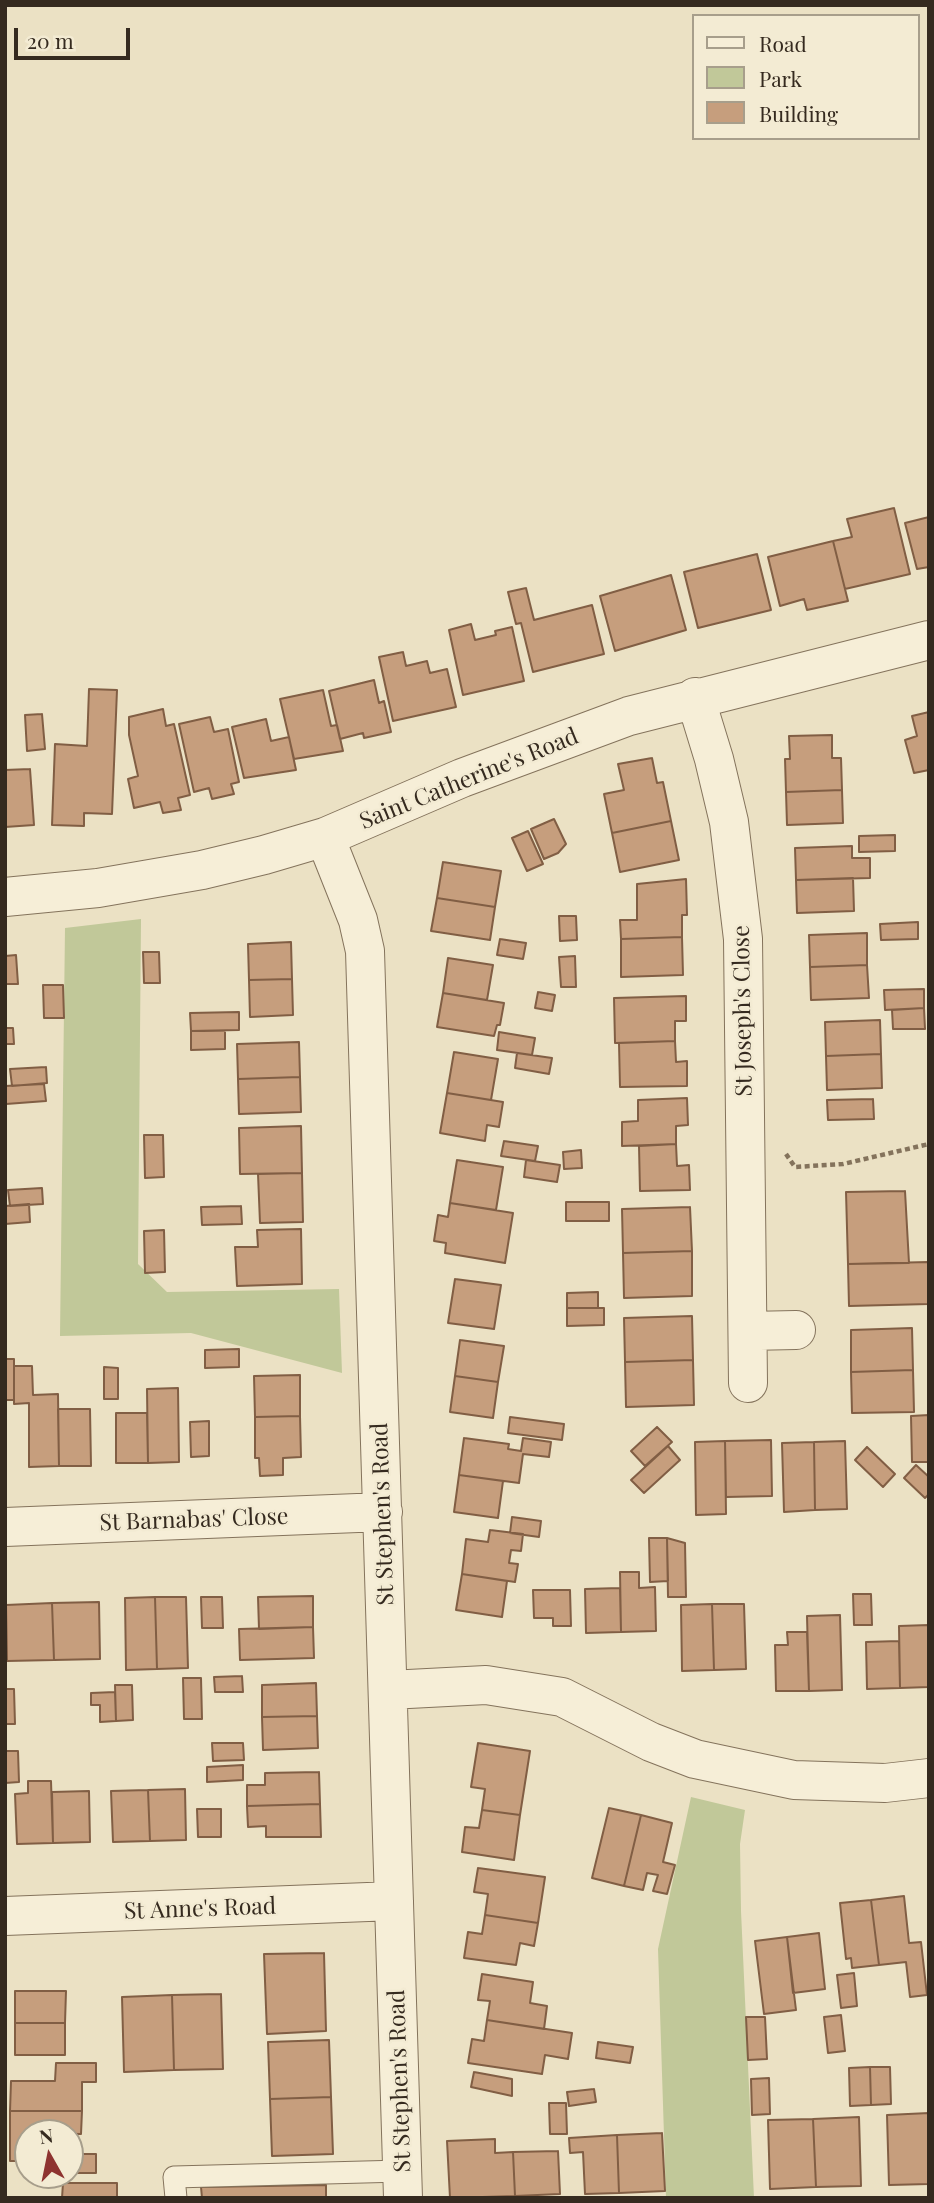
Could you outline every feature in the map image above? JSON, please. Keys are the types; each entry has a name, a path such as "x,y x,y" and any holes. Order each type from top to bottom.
{"street":[{"name":"Saint Catherine's Road","path":"5,897 97,888 202,870 325,837 567,738 695,697 929,640"},
{"name":"St Joseph's Close","path":"695,697 729,822 743,939 748,1383"},
{"name":"St Stephen's Road","path":"325,837 358,920 365,951 402,2185"},
{"path":"748,1331 796,1330"},
{"name":"St Barnabas' Close","path":"5,1527 383,1512"},
{"path":"388,1690 486,1685 562,1697 651,1742 695,1759 794,1780 885,1783 929,1778"},
{"name":"St Anne's Road","path":"5,1916 394,1901"}],"lane":[{"path":"177,2198 174,2178 402,2185"}],"path":[{"path":"780,1146 795,1167 844,1164 929,1144"}],"green space":[{"path":"141,919 138,1264 167,1292 339,1289 342,1373 191,1333 60,1336 65,928"},
{"path":"691,1797 745,1810 740,1844 741,1911 754,2198 666,2198 658,1949"}],"building":[{"path":"894,508 910,574 845,589 833,541 852,537 847,519"},
{"path":"929,517 929,567 917,569 905,523"},
{"path":"833,541 848,601 807,610 804,599 780,606 768,557"},
{"path":"757,554 771,610 698,628 684,572"},
{"path":"671,575 686,630 615,651 600,596"},
{"path":"526,588 534,620 592,605 604,654 533,672 521,623 516,624 508,592"},
{"path":"471,624 475,640 496,635 495,631 512,627 524,681 463,695 449,630"},
{"path":"403,652 406,666 427,661 430,673 447,669 456,707 393,721 379,657"},
{"path":"374,680 379,703 384,701 391,732 364,738 363,733 340,739 329,691"},
{"path":"89,689 117,690 112,814 84,813 84,826 52,825 55,744 87,746"},
{"path":"323,690 331,726 337,725 343,751 294,759 280,699"},
{"path":"163,709 166,726 174,724 190,795 178,798 181,810 163,813 160,802 134,808 128,779 138,776 129,735 129,717"},
{"path":"929,712 929,770 914,773 905,740 917,736 912,716"},
{"path":"42,714 45,749 27,751 25,715"},
{"path":"210,717 214,732 228,729 239,782 231,784 234,794 212,799 209,788 194,792 179,724"},
{"path":"266,719 271,741 289,737 296,770 244,778 232,727"},
{"path":"832,735 832,758 841,758 842,790 786,792 785,759 790,759 789,736"},
{"path":"652,758 657,783 663,782 671,821 612,833 604,794 624,790 618,764"},
{"path":"30,769 34,825 5,827 5,770"},
{"path":"842,790 843,823 787,825 786,792"},
{"path":"554,819 566,844 558,853 544,859 531,829"},
{"path":"671,821 679,860 620,872 612,833"},
{"path":"528,831 543,864 527,871 512,838"},
{"path":"895,835 895,851 859,852 859,836"},
{"path":"852,846 852,858 870,858 870,878 796,880 795,848"},
{"path":"443,862 501,871 495,907 437,898"},
{"path":"853,878 854,911 797,913 796,880"},
{"path":"686,879 687,915 682,915 682,937 621,939 620,920 637,920 637,884"},
{"path":"437,898 495,907 490,940 431,931"},
{"path":"559,916 576,916 577,940 560,941"},
{"path":"918,922 918,939 881,940 880,924"},
{"path":"867,933 867,965 810,967 809,935"},
{"path":"682,937 683,975 621,977 621,939"},
{"path":"500,939 526,943 523,959 497,955"},
{"path":"291,942 292,979 249,980 248,944"},
{"path":"143,952 159,952 160,983 144,983"},
{"path":"16,955 18,984 5,984 5,956"},
{"path":"575,956 576,987 561,987 559,957"},
{"path":"448,958 493,965 487,1000 443,993"},
{"path":"867,965 869,998 811,1000 810,967"},
{"path":"292,979 293,1015 250,1017 249,980"},
{"path":"43,985 63,985 64,1018 44,1018"},
{"path":"924,989 924,1008 885,1010 884,990"},
{"path":"538,992 555,995 552,1011 535,1008"},
{"path":"443,993 504,1003 500,1025 497,1025 494,1036 437,1027"},
{"path":"686,996 686,1021 675,1021 675,1041 615,1043 614,998"},
{"path":"924,1008 925,1029 893,1029 892,1010"},
{"path":"239,1012 239,1030 191,1031 190,1013"},
{"path":"880,1020 881,1054 826,1056 825,1022"},
{"path":"5,1028 13,1028 14,1044 5,1044"},
{"path":"191,1031 225,1031 225,1049 191,1050"},
{"path":"499,1032 535,1038 532,1055 497,1050"},
{"path":"675,1041 676,1062 687,1061 687,1086 620,1087 619,1043"},
{"path":"299,1042 300,1077 238,1079 237,1044"},
{"path":"454,1052 498,1059 491,1100 447,1093"},
{"path":"517,1053 552,1058 549,1074 515,1068"},
{"path":"881,1054 882,1088 827,1090 826,1056"},
{"path":"46,1067 47,1083 12,1086 10,1069"},
{"path":"300,1077 301,1112 239,1114 238,1079"},
{"path":"44,1084 46,1101 6,1104 5,1086"},
{"path":"447,1093 503,1102 499,1127 487,1125 485,1141 440,1133"},
{"path":"687,1098 688,1125 676,1126 676,1144 622,1146 622,1122 638,1121 638,1100"},
{"path":"873,1099 874,1119 828,1120 827,1100"},
{"path":"301,1126 302,1173 240,1174 239,1128"},
{"path":"144,1135 163,1135 164,1177 145,1178"},
{"path":"504,1141 538,1146 535,1161 501,1156"},
{"path":"676,1144 677,1166 689,1165 690,1190 640,1191 639,1146"},
{"path":"581,1150 582,1168 564,1169 563,1152"},
{"path":"457,1160 503,1167 496,1210 450,1203"},
{"path":"526,1160 560,1165 557,1182 524,1177"},
{"path":"302,1173 303,1222 260,1223 258,1174"},
{"path":"42,1188 43,1204 10,1206 8,1190"},
{"path":"905,1191 909,1263 848,1264 846,1192"},
{"path":"566,1202 609,1202 609,1221 566,1221"},
{"path":"450,1203 513,1213 505,1263 445,1253 446,1243 434,1241 438,1215 448,1217"},
{"path":"29,1204 30,1222 5,1224 5,1206"},
{"path":"241,1206 242,1224 202,1225 201,1207"},
{"path":"690,1207 692,1251 623,1253 622,1209"},
{"path":"301,1229 302,1284 237,1286 235,1247 258,1247 257,1230"},
{"path":"164,1230 165,1272 145,1273 144,1231"},
{"path":"692,1251 692,1296 624,1298 623,1253"},
{"path":"928,1262 929,1304 849,1306 848,1264"},
{"path":"455,1279 501,1285 494,1329 448,1323"},
{"path":"598,1292 598,1308 567,1308 567,1293"},
{"path":"567,1308 604,1308 604,1325 567,1326"},
{"path":"692,1316 693,1360 625,1362 624,1318"},
{"path":"912,1328 913,1370 851,1372 851,1330"},
{"path":"460,1340 504,1346 498,1382 455,1376"},
{"path":"239,1349 239,1367 205,1368 205,1350"},
{"path":"5,1359 14,1359 14,1400 5,1400"},
{"path":"693,1360 694,1405 626,1407 625,1362"},
{"path":"14,1366 32,1366 33,1395 58,1394 59,1466 29,1467 29,1403 14,1404"},
{"path":"104,1367 118,1368 118,1399 104,1399"},
{"path":"913,1370 914,1412 852,1413 851,1372"},
{"path":"300,1375 300,1416 255,1417 254,1376"},
{"path":"455,1376 498,1382 493,1418 450,1412"},
{"path":"178,1388 179,1462 148,1463 147,1389"},
{"path":"58,1409 90,1409 91,1466 59,1466"},
{"path":"116,1413 147,1413 148,1463 116,1463"},
{"path":"929,1415 929,1462 912,1462 911,1416"},
{"path":"300,1416 301,1457 283,1458 283,1475 260,1476 259,1458 255,1458 255,1417"},
{"path":"510,1417 564,1424 562,1440 508,1433"},
{"path":"209,1421 209,1456 191,1457 190,1422"},
{"path":"657,1427 672,1442 645,1466 631,1451"},
{"path":"464,1438 509,1444 508,1449 521,1451 523,1438 551,1442 549,1457 523,1454 519,1483 459,1475"},
{"path":"771,1440 772,1496 726,1497 725,1441"},
{"path":"725,1441 726,1514 696,1515 695,1442"},
{"path":"845,1441 847,1509 815,1510 814,1442"},
{"path":"814,1442 815,1510 784,1512 782,1443"},
{"path":"668,1446 680,1460 644,1493 631,1480"},
{"path":"867,1447 895,1474 883,1487 855,1460"},
{"path":"916,1465 929,1477 929,1494 925,1498 904,1478"},
{"path":"459,1475 503,1481 498,1518 454,1512"},
{"path":"512,1517 541,1521 539,1537 510,1533"},
{"path":"490,1530 523,1534 521,1551 511,1550 509,1563 518,1564 515,1582 462,1574 466,1539 488,1542"},
{"path":"649,1538 667,1538 668,1581 650,1582"},
{"path":"667,1538 685,1543 686,1597 668,1597"},
{"path":"620,1572 639,1572 639,1588 655,1587 656,1631 621,1632"},
{"path":"462,1574 507,1581 502,1617 456,1610"},
{"path":"620,1588 621,1632 586,1633 585,1589"},
{"path":"533,1590 570,1590 571,1626 553,1626 553,1618 534,1618"},
{"path":"853,1594 871,1594 872,1625 854,1625"},
{"path":"313,1596 313,1627 259,1629 258,1597"},
{"path":"155,1597 186,1597 188,1668 157,1669"},
{"path":"155,1597 157,1669 126,1670 125,1598"},
{"path":"201,1597 222,1597 223,1628 202,1628"},
{"path":"99,1602 100,1659 54,1660 52,1603"},
{"path":"52,1603 54,1660 7,1661 6,1605"},
{"path":"712,1604 744,1604 746,1669 714,1670"},
{"path":"712,1604 714,1670 682,1671 681,1605"},
{"path":"840,1615 842,1690 809,1691 807,1616"},
{"path":"929,1625 929,1687 900,1688 899,1626"},
{"path":"313,1627 314,1658 240,1660 239,1629"},
{"path":"787,1632 807,1632 809,1691 776,1691 775,1645 788,1645"},
{"path":"899,1641 900,1688 867,1689 866,1642"},
{"path":"242,1676 243,1692 215,1692 214,1677"},
{"path":"183,1678 201,1678 202,1719 184,1719"},
{"path":"316,1683 317,1716 262,1717 262,1685"},
{"path":"115,1685 132,1685 133,1720 116,1721"},
{"path":"5,1689 14,1689 15,1724 5,1724"},
{"path":"115,1692 116,1721 100,1722 100,1705 91,1705 91,1693"},
{"path":"317,1716 318,1748 263,1750 262,1717"},
{"path":"212,1743 243,1743 244,1760 213,1761"},
{"path":"478,1743 530,1751 520,1815 482,1810 485,1789 471,1787"},
{"path":"5,1751 18,1751 19,1782 5,1783"},
{"path":"243,1765 243,1780 207,1782 207,1767"},
{"path":"319,1772 320,1804 247,1806 247,1785 265,1785 265,1773"},
{"path":"28,1781 51,1781 53,1843 17,1844 15,1794 28,1793"},
{"path":"185,1789 186,1840 150,1841 148,1790"},
{"path":"148,1790 150,1841 113,1842 111,1791"},
{"path":"89,1791 90,1842 53,1843 52,1792"},
{"path":"320,1804 321,1837 266,1837 266,1826 248,1827 247,1806"},
{"path":"609,1808 641,1815 624,1886 592,1878"},
{"path":"197,1809 221,1809 221,1837 198,1837"},
{"path":"482,1810 520,1815 514,1860 462,1852 465,1827 479,1828"},
{"path":"641,1815 672,1823 663,1862 675,1865 667,1894 653,1891 658,1875 647,1873 643,1890 624,1886"},
{"path":"478,1868 545,1877 538,1923 485,1915 488,1894 474,1892"},
{"path":"904,1896 909,1943 921,1942 927,1995 910,1997 906,1962 879,1965 871,1900"},
{"path":"871,1900 879,1965 852,1968 851,1958 846,1959 840,1903"},
{"path":"485,1915 538,1923 534,1946 520,1943 516,1965 464,1958 468,1932 482,1934"},
{"path":"819,1933 825,1989 793,1993 787,1937"},
{"path":"787,1937 796,2010 764,2014 755,1941"},
{"path":"324,1953 326,2031 267,2034 264,1954"},
{"path":"854,1973 857,2006 841,2008 837,1975"},
{"path":"482,1974 533,1982 530,2003 547,2006 544,2029 487,2020 490,2001 478,2000"},
{"path":"15,1991 66,1991 65,2023 15,2023"},
{"path":"221,1994 223,2069 174,2070 172,1995"},
{"path":"172,1995 174,2070 124,2072 122,1997"},
{"path":"841,2015 845,2051 828,2053 824,2017"},
{"path":"746,2017 765,2017 767,2059 748,2060"},
{"path":"487,2020 572,2033 568,2059 545,2055 542,2074 468,2063 472,2039 484,2041"},
{"path":"15,2023 65,2023 65,2055 15,2055"},
{"path":"329,2040 331,2097 270,2099 268,2042"},
{"path":"598,2042 633,2047 630,2063 596,2058"},
{"path":"56,2063 96,2063 96,2082 82,2082 82,2111 10,2111 11,2081 55,2081"},
{"path":"870,2067 890,2067 891,2104 871,2105"},
{"path":"870,2067 871,2105 850,2106 849,2068"},
{"path":"474,2072 512,2079 512,2096 471,2087"},
{"path":"769,2078 770,2114 752,2115 751,2079"},
{"path":"594,2089 596,2102 569,2106 567,2092"},
{"path":"331,2097 333,2154 272,2156 270,2099"},
{"path":"549,2103 566,2103 567,2134 550,2134"},
{"path":"10,2111 82,2111 82,2119 14,2119 14,2161 10,2161"},
{"path":"929,2113 929,2184 889,2185 887,2115"},
{"path":"859,2117 861,2186 816,2187 813,2119"},
{"path":"813,2119 816,2187 770,2189 768,2120"},
{"path":"662,2133 665,2191 619,2193 617,2135"},
{"path":"617,2135 619,2193 585,2194 583,2152 570,2153 569,2138"},
{"path":"495,2139 495,2153 513,2152 515,2196 450,2198 447,2141"},
{"path":"558,2151 560,2194 515,2196 513,2152"},
{"path":"84,2154 96,2154 96,2173 84,2173"},
{"path":"84,2183 117,2183 117,2198 62,2198 63,2189 84,2189"},
{"path":"326,2185 326,2198 202,2198 201,2187"}]}
